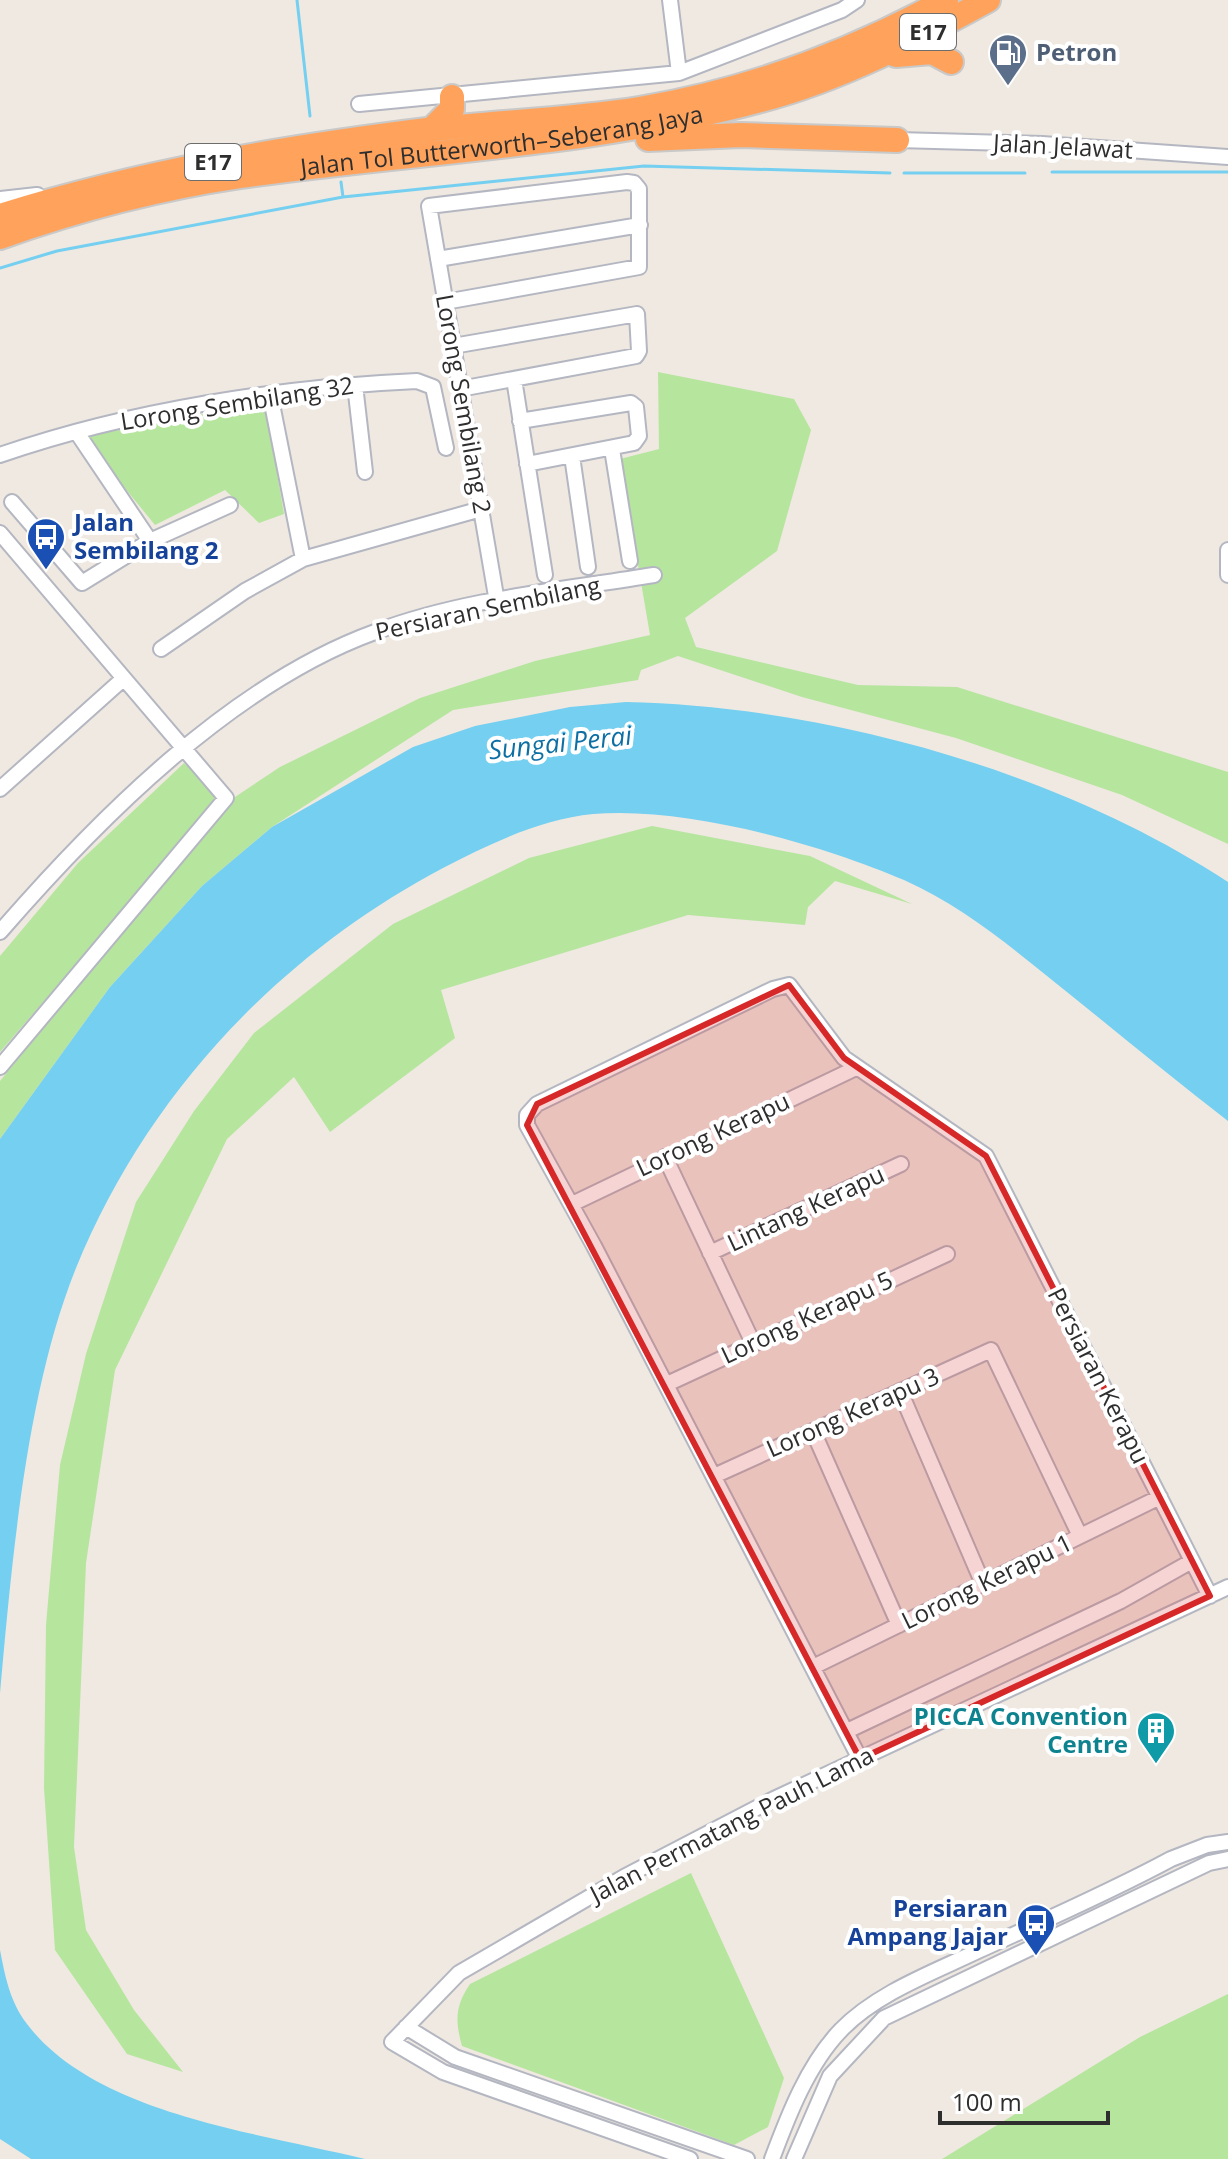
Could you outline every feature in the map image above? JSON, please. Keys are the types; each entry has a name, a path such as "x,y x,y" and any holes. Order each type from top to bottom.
{"highway":[{"path":"862,53 923,0"},
{"name":"Jalan Tol Butterworth–Seberang Jaya","path":"0,216 70,194 248,156 431,130 572,117 697,97 862,53 946,0"},
{"name":"Jalan Tol Butterworth–Seberang Jaya","path":"0,237 139,197 240,176 546,142 667,123 763,100 862,53 988,0"},
{"path":"862,53 932,52 951,62"},
{"path":"431,130 452,109 452,97"},
{"path":"546,142 741,135 897,140"}],"main road":[{"path":"0,201 70,194"}],"street":[{"path":"670,0 679,73"},
{"path":"359,104 679,73 816,21 857,0"},
{"name":"Jalan Jelawat","path":"897,140 1042,144 1228,157"},
{"name":"Lorong Sembilang 2","path":"497,602 429,206 634,183 639,189 640,225"},
{"path":"438,259 640,225 639,267 445,302"},
{"path":"453,346 637,314 639,351 636,356 460,389"},
{"path":"514,379 545,575"},
{"name":"Lorong Sembilang 32","path":"0,455 136,417 270,394 355,385 430,383 446,448"},
{"path":"355,385 365,472"},
{"path":"270,394 303,559"},
{"path":"520,421 631,403 636,407 639,436 634,443 527,464"},
{"path":"78,434 150,541"},
{"path":"612,449 630,561"},
{"path":"572,456 588,567"},
{"path":"12,502 78,582 150,541 230,505"},
{"path":"161,649 245,591 303,559 481,509"},
{"path":"0,533 226,798 0,1067"},
{"path":"1228,550 1228,575"},
{"name":"Persiaran Sembilang","path":"0,932 65,857 183,750 289,673 344,644 413,620 654,575"},
{"path":"0,789 123,679"},
{"path":"856,1068 832,1047 798,993 789,985 656,1044 537,1104 527,1115 532,1135 667,1384 860,1759"},
{"name":"Persiaran Kerapu","path":"856,1068 986,1156 1210,1596"},
{"name":"Lorong Kerapu","path":"572,1204 856,1068"},
{"path":"665,1157 753,1343"},
{"name":"Lintang Kerapu","path":"710,1253 901,1164"},
{"name":"Lorong Kerapu 5","path":"667,1384 947,1254"},
{"name":"Lorong Kerapu 3","path":"714,1476 991,1350 1080,1536"},
{"path":"900,1391 983,1584"},
{"path":"813,1431 899,1625"},
{"name":"Lorong Kerapu 1","path":"813,1667 1160,1497"},
{"path":"847,1731 1121,1601 1192,1561"},
{"name":"Jalan Permatang Pauh Lama","path":"690,2159 443,2072 392,2042 459,1973 695,1838 1228,1587"},
{"path":"772,2159 784,2125 822,2055 841,2030 876,2003 924,1976 1171,1859 1207,1845 1228,1842"},
{"path":"794,2159 830,2076 884,2018 1209,1863 1228,1859"},
{"path":"406,2027 455,2057 747,2159"}],"highlighted area":[{"path":"789,985 844,1058 986,1156 1210,1596 860,1759 527,1125 537,1104"}],"green space":[{"path":"658,372 794,399 811,430 777,551 685,618 696,647 858,685 957,687 1228,772 1228,844 1122,795 956,738 802,697 678,656 641,670 638,680 453,710 272,827 202,886 110,987 0,1139 0,1081 229,801 280,767 420,698 535,661 650,635 620,459 659,449"},
{"path":"265,402 284,514 259,523 225,490 155,525 83,437"},
{"path":"184,763 220,797 0,1052 0,956 78,863"},
{"path":"652,826 810,856 912,904 835,881 808,907 805,925 688,915 441,990 455,1038 330,1132 294,1077 227,1139 115,1370 86,1563 74,1847 86,1930 134,2010 183,2072 127,2054 55,1950 44,1788 46,1625 60,1465 86,1354 136,1202 194,1111 254,1033 393,924 529,858"},
{"path":"691,1873 784,2078 768,2127 734,2145 462,2046 458,2014 461,1999 470,1984"},
{"path":"1228,1994 1228,2159 942,2159 1140,2037"}],"water":[{"name":"Sungai Perai","path":"626,702 702,706 781,716 939,752 1092,808 1162,843 1228,882 1228,1121 981,925 925,890 870,866 752,830 669,816 630,813 593,814 554,821 479,850 383,903 326,943 274,987 225,1035 180,1088 140,1144 105,1204 76,1268 59,1316 33,1422 16,1533 0,1693 0,1139 110,987 202,886 272,827 413,747 475,726 570,707"},
{"path":"0,1950 12,1998 21,2016 57,2055 94,2080 137,2100 183,2116 365,2159 31,2159 0,2139"}],"waterway":[{"path":"297,0 310,116"},
{"path":"0,268 57,251 343,197 644,166 890,173"},
{"path":"1052,172 1228,172"},
{"path":"904,173 1025,173"},
{"path":"341,182 343,197"}],"place":[{"name":"Petron","path":"1008,87"},
{"name":"Jalan Sembilang 2","path":"46,571"},
{"name":"PICCA Convention Centre","path":"1156,1765"},
{"name":"Persiaran Ampang Jajar","path":"1036,1957"}]}
